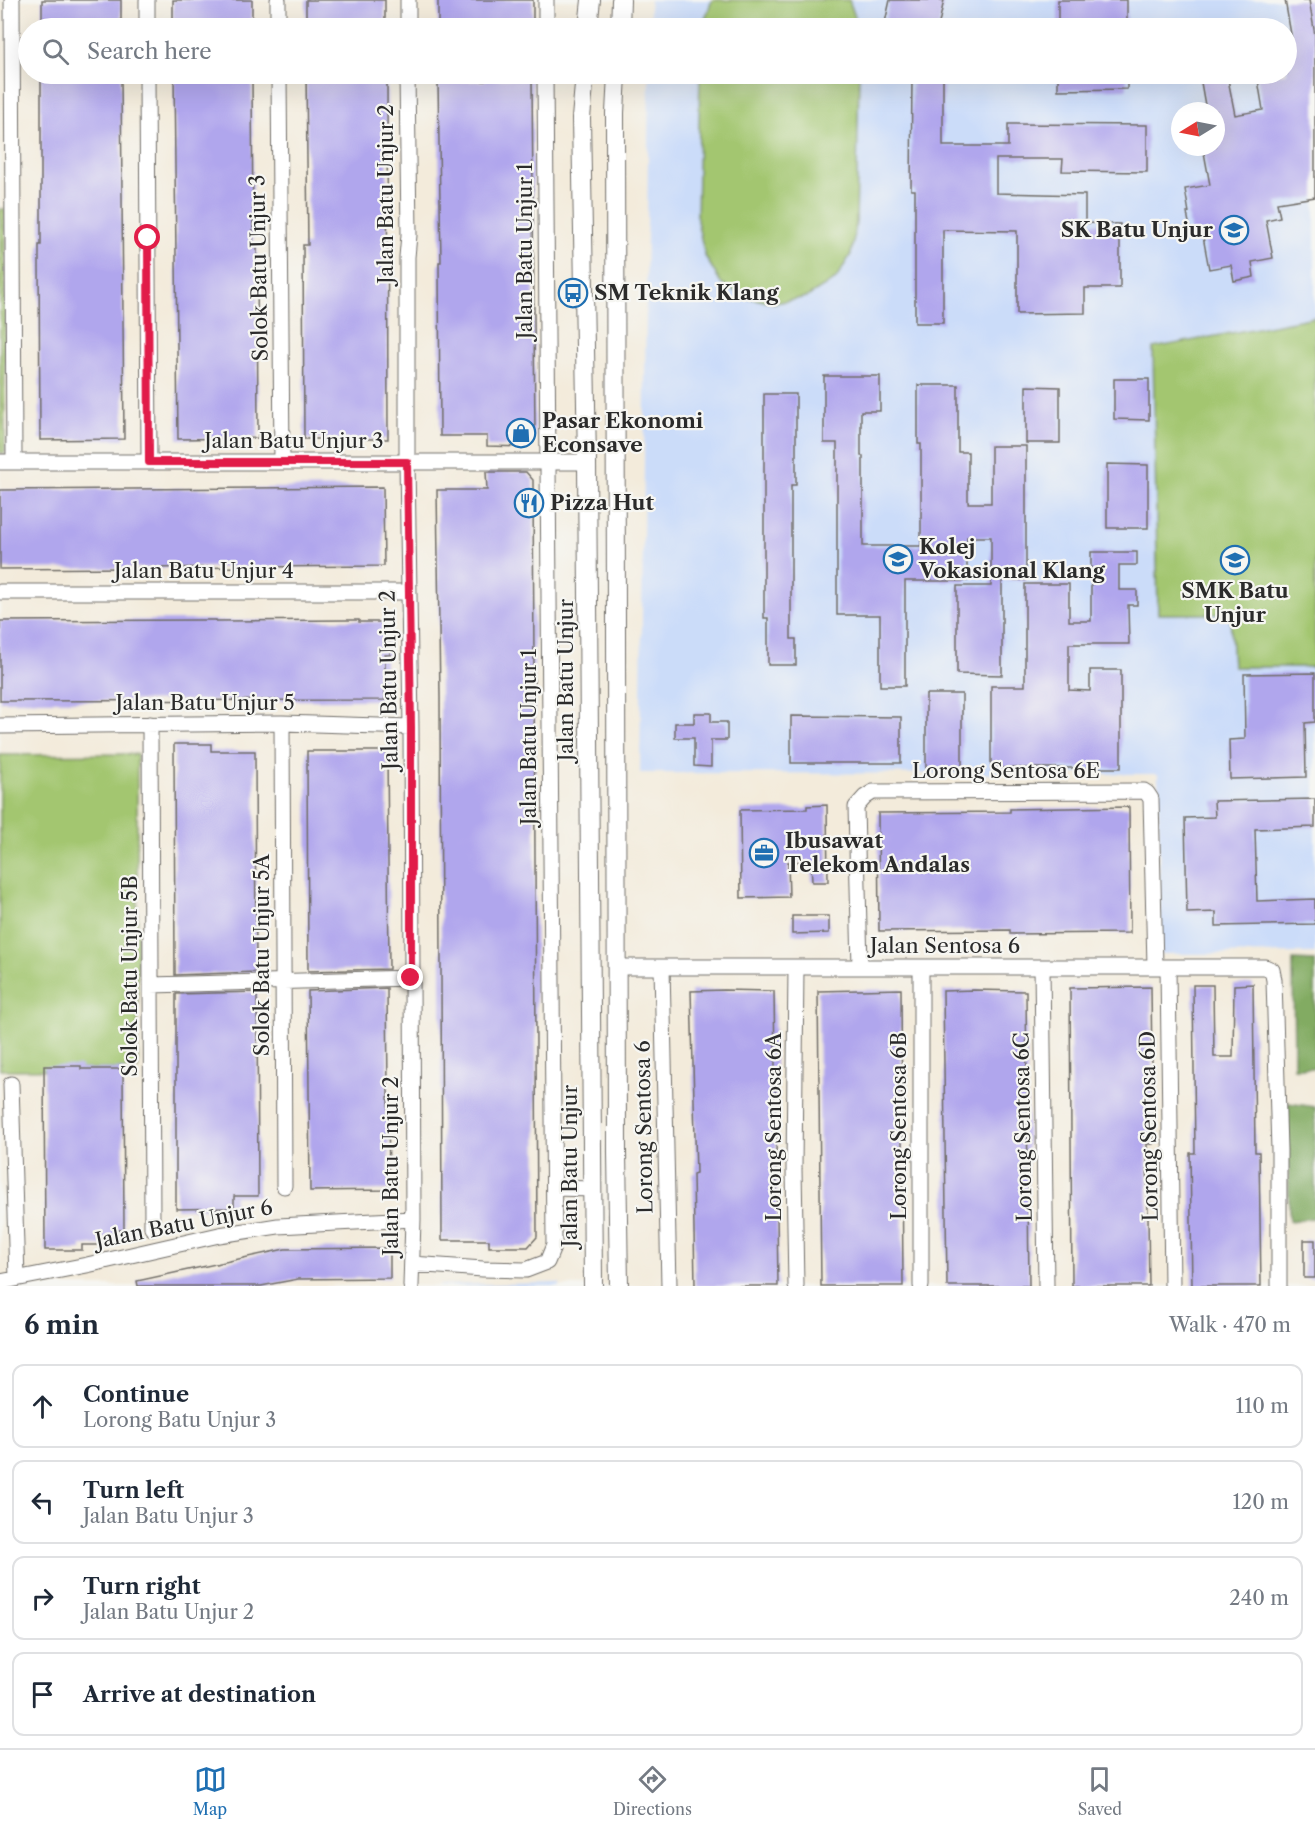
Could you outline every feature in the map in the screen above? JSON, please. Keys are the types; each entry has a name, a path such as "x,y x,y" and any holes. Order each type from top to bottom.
{"main road":[{"path":"589,18 591,0"},
{"path":"620,18 621,0"},
{"name":"Jalan Batu Unjur","path":"584,84 581,118 587,462 593,1286"},
{"path":"616,84 616,967 619,1286"},
{"path":"587,462 600,457 615,434"}],"street":[{"path":"7,462 6,68 12,0"},
{"path":"147,0 147,18"},
{"path":"278,0 278,18"},
{"path":"408,0 408,18"},
{"path":"546,0 546,18"},
{"path":"147,84 149,462"},
{"name":"Solok Batu Unjur 3","path":"279,84 282,462"},
{"name":"Jalan Batu Unjur 2","path":"407,84 409,235 407,257 407,462 411,727 413,1219 411,1286"},
{"name":"Jalan Batu Unjur 1","path":"412,1264 526,1270 547,1262 554,1245 545,84"},
{"name":"Jalan Batu Unjur 3","path":"7,462 587,462"},
{"name":"Jalan Batu Unjur 4","path":"0,592 409,592"},
{"name":"Jalan Batu Unjur 5","path":"0,726 282,723 411,727"},
{"name":"Solok Batu Unjur 5A","path":"282,723 284,1186"},
{"name":"Solok Batu Unjur 5B","path":"150,724 152,1228"},
{"name":"Lorong Sentosa 6E","path":"860,967 856,807 873,792 1144,791 1150,799 1162,966"},
{"name":"Jalan Sentosa 6","path":"616,967 1162,966 1265,967 1272,970 1278,1150 1279,1286"},
{"name":"Lorong Sentosa 6D","path":"1162,966 1172,1286"},
{"name":"Lorong Sentosa 6","path":"662,967 669,1286"},
{"name":"Lorong Sentosa 6A","path":"796,967 794,1169 796,1286"},
{"name":"Lorong Sentosa 6B","path":"921,967 921,1286"},
{"name":"Lorong Sentosa 6C","path":"1042,967 1046,1286"},
{"path":"151,985 411,978"},
{"path":"11,1084 17,1278"},
{"path":"554,1188 593,1189"},
{"name":"Jalan Batu Unjur 6","path":"0,1282 219,1235 278,1226 413,1219"}],"shaded area":[{"name":"Kolej Vokasional Klang","path":"650,0 1315,0 1315,953 1161,954 1158,774 640,773 649,84 1297,84 1297,18 650,18"},
{"path":"560,1283 560,1286 439,1286 440,1285"}],"green space":[{"path":"712,0 849,0 855,18 706,18"},
{"path":"700,84 859,84 856,224 851,254 836,279 807,297 775,303 745,297 721,283 705,256 697,221"},
{"path":"0,209 5,209 5,453 0,453"},
{"path":"1315,317 1315,667 1233,667 1230,614 1158,614 1153,348"},
{"path":"137,754 138,1069 0,1070 0,755"},
{"path":"1293,960 1315,961 1315,1068 1294,1068"},
{"path":"1288,1103 1315,1107 1315,1218 1289,1221"}],"building":[{"path":"42,0 121,0 121,18 42,18"},
{"path":"173,0 252,0 252,18 173,18"},
{"path":"306,0 385,0 385,18 306,18"},
{"path":"438,0 533,0 533,18 438,18"},
{"path":"890,0 944,0 940,18 886,18"},
{"path":"1058,0 1127,0 1127,18 1058,18"},
{"path":"1285,0 1309,0 1315,35 1315,197 1277,203 1280,217 1266,220 1273,258 1252,262 1254,277 1234,281 1231,265 1209,269 1202,231 1191,233 1187,213 1189,213 1185,189 1210,185 1205,156 1225,156 1225,102 1204,102 1201,84 1229,84 1235,115 1263,110 1259,84 1297,84 1297,18 1288,18"},
{"path":"41,84 121,84 124,439 40,440 39,245 41,245"},
{"path":"174,84 252,84 253,245 257,245 258,438 178,439"},
{"path":"306,84 387,84 388,439 304,439 303,245 308,245"},
{"path":"438,84 532,84 535,437 526,447 487,446 487,436 440,436 439,262 441,262"},
{"path":"912,84 943,84 943,146 1008,146 1008,124 1147,125 1147,172 1062,171 1063,159 996,159 996,193 1085,195 1085,223 1120,224 1120,288 1085,288 1085,313 1017,314 1017,231 943,230 943,323 915,323 915,190 911,190"},
{"path":"1058,84 1127,84 1127,89 1058,90"},
{"path":"824,376 880,376 880,411 861,411 863,546 921,546 921,444 918,444 918,385 958,385 958,452 968,452 968,503 991,503 991,446 1026,446 1026,580 1002,580 1002,675 957,674 957,586 991,586 991,537 967,537 967,581 905,581 905,686 880,686 880,615 837,615 837,443 824,443"},
{"path":"1114,379 1149,379 1149,420 1114,419"},
{"path":"1026,386 1060,387 1060,443 1026,443"},
{"path":"764,394 796,394 796,485 791,485 791,639 796,639 796,665 768,665 768,618 764,618"},
{"path":"1107,464 1148,465 1148,528 1107,528"},
{"path":"486,472 526,472 533,480 537,1237 528,1247 489,1247 489,1240 442,1240 437,490 487,490"},
{"path":"383,487 384,566 0,569 0,490"},
{"path":"1091,552 1137,552 1137,565 1119,565 1119,590 1137,590 1137,605 1128,605 1129,644 1069,644 1069,690 1090,691 1090,670 1121,670 1121,768 991,768 991,686 1025,686 1025,584 1069,584 1069,621 1091,621"},
{"path":"0,621 390,622 390,655 385,655 385,700 0,701"},
{"path":"1315,673 1315,722 1305,723 1306,777 1230,779 1229,740 1245,739 1244,674"},
{"path":"926,694 962,694 962,769 926,768"},
{"path":"694,713 711,713 711,722 727,722 727,740 711,740 711,767 694,766 694,738 675,738 675,723 694,723"},
{"path":"791,716 901,717 901,763 791,763"},
{"path":"174,744 211,744 211,751 255,751 256,972 175,975"},
{"path":"307,751 387,751 389,969 308,971"},
{"path":"1315,799 1315,827 1255,829 1257,901 1315,899 1315,924 1216,926 1216,912 1187,913 1185,818 1215,817 1214,801"},
{"name":"Ibusawat Telekom Andalas","path":"827,805 828,882 812,882 811,861 788,862 789,897 741,898 740,810 807,809 807,806"},
{"path":"1129,807 1130,933 1010,934 1010,930 879,931 878,813 1010,812 1010,809"},
{"path":"792,916 829,916 829,933 792,934"},
{"path":"1253,984 1255,1152 1259,1152 1261,1286 1192,1286 1190,1153 1195,1153 1193,985 1213,985 1214,1057 1233,1057 1234,985"},
{"path":"1151,987 1153,1144 1147,1144 1149,1286 1072,1286 1070,988"},
{"path":"387,988 389,1190 310,1191 308,991"},
{"path":"901,989 903,1286 821,1286 818,991"},
{"path":"691,991 774,991 778,1286 695,1286 693,1174 696,1173"},
{"path":"943,991 1026,991 1029,1286 947,1286"},
{"path":"257,992 258,1196 234,1196 234,1208 176,1209 176,994"},
{"path":"44,1066 123,1069 124,1230 119,1230 119,1240 108,1240 107,1245 82,1245 82,1250 45,1250"},
{"path":"1304,1240 1315,1240 1315,1278 1304,1278"},
{"path":"390,1248 390,1278 298,1279 261,1286 138,1286 137,1281 285,1249"}],"place":[{"name":"SK Batu Unjur","path":"1234,230"},
{"name":"SM Teknik Klang","path":"573,293"},
{"name":"Pasar Ekonomi Econsave","path":"521,433"},
{"name":"Pizza Hut","path":"529,503"},
{"name":"Kolej Vokasional Klang","path":"898,559"},
{"name":"SMK Batu Unjur","path":"1235,560"},
{"name":"Ibusawat Telekom Andalas","path":"764,853"}],"route":[{"path":"148,238 149,462 407,462 411,727 411,978"}]}
